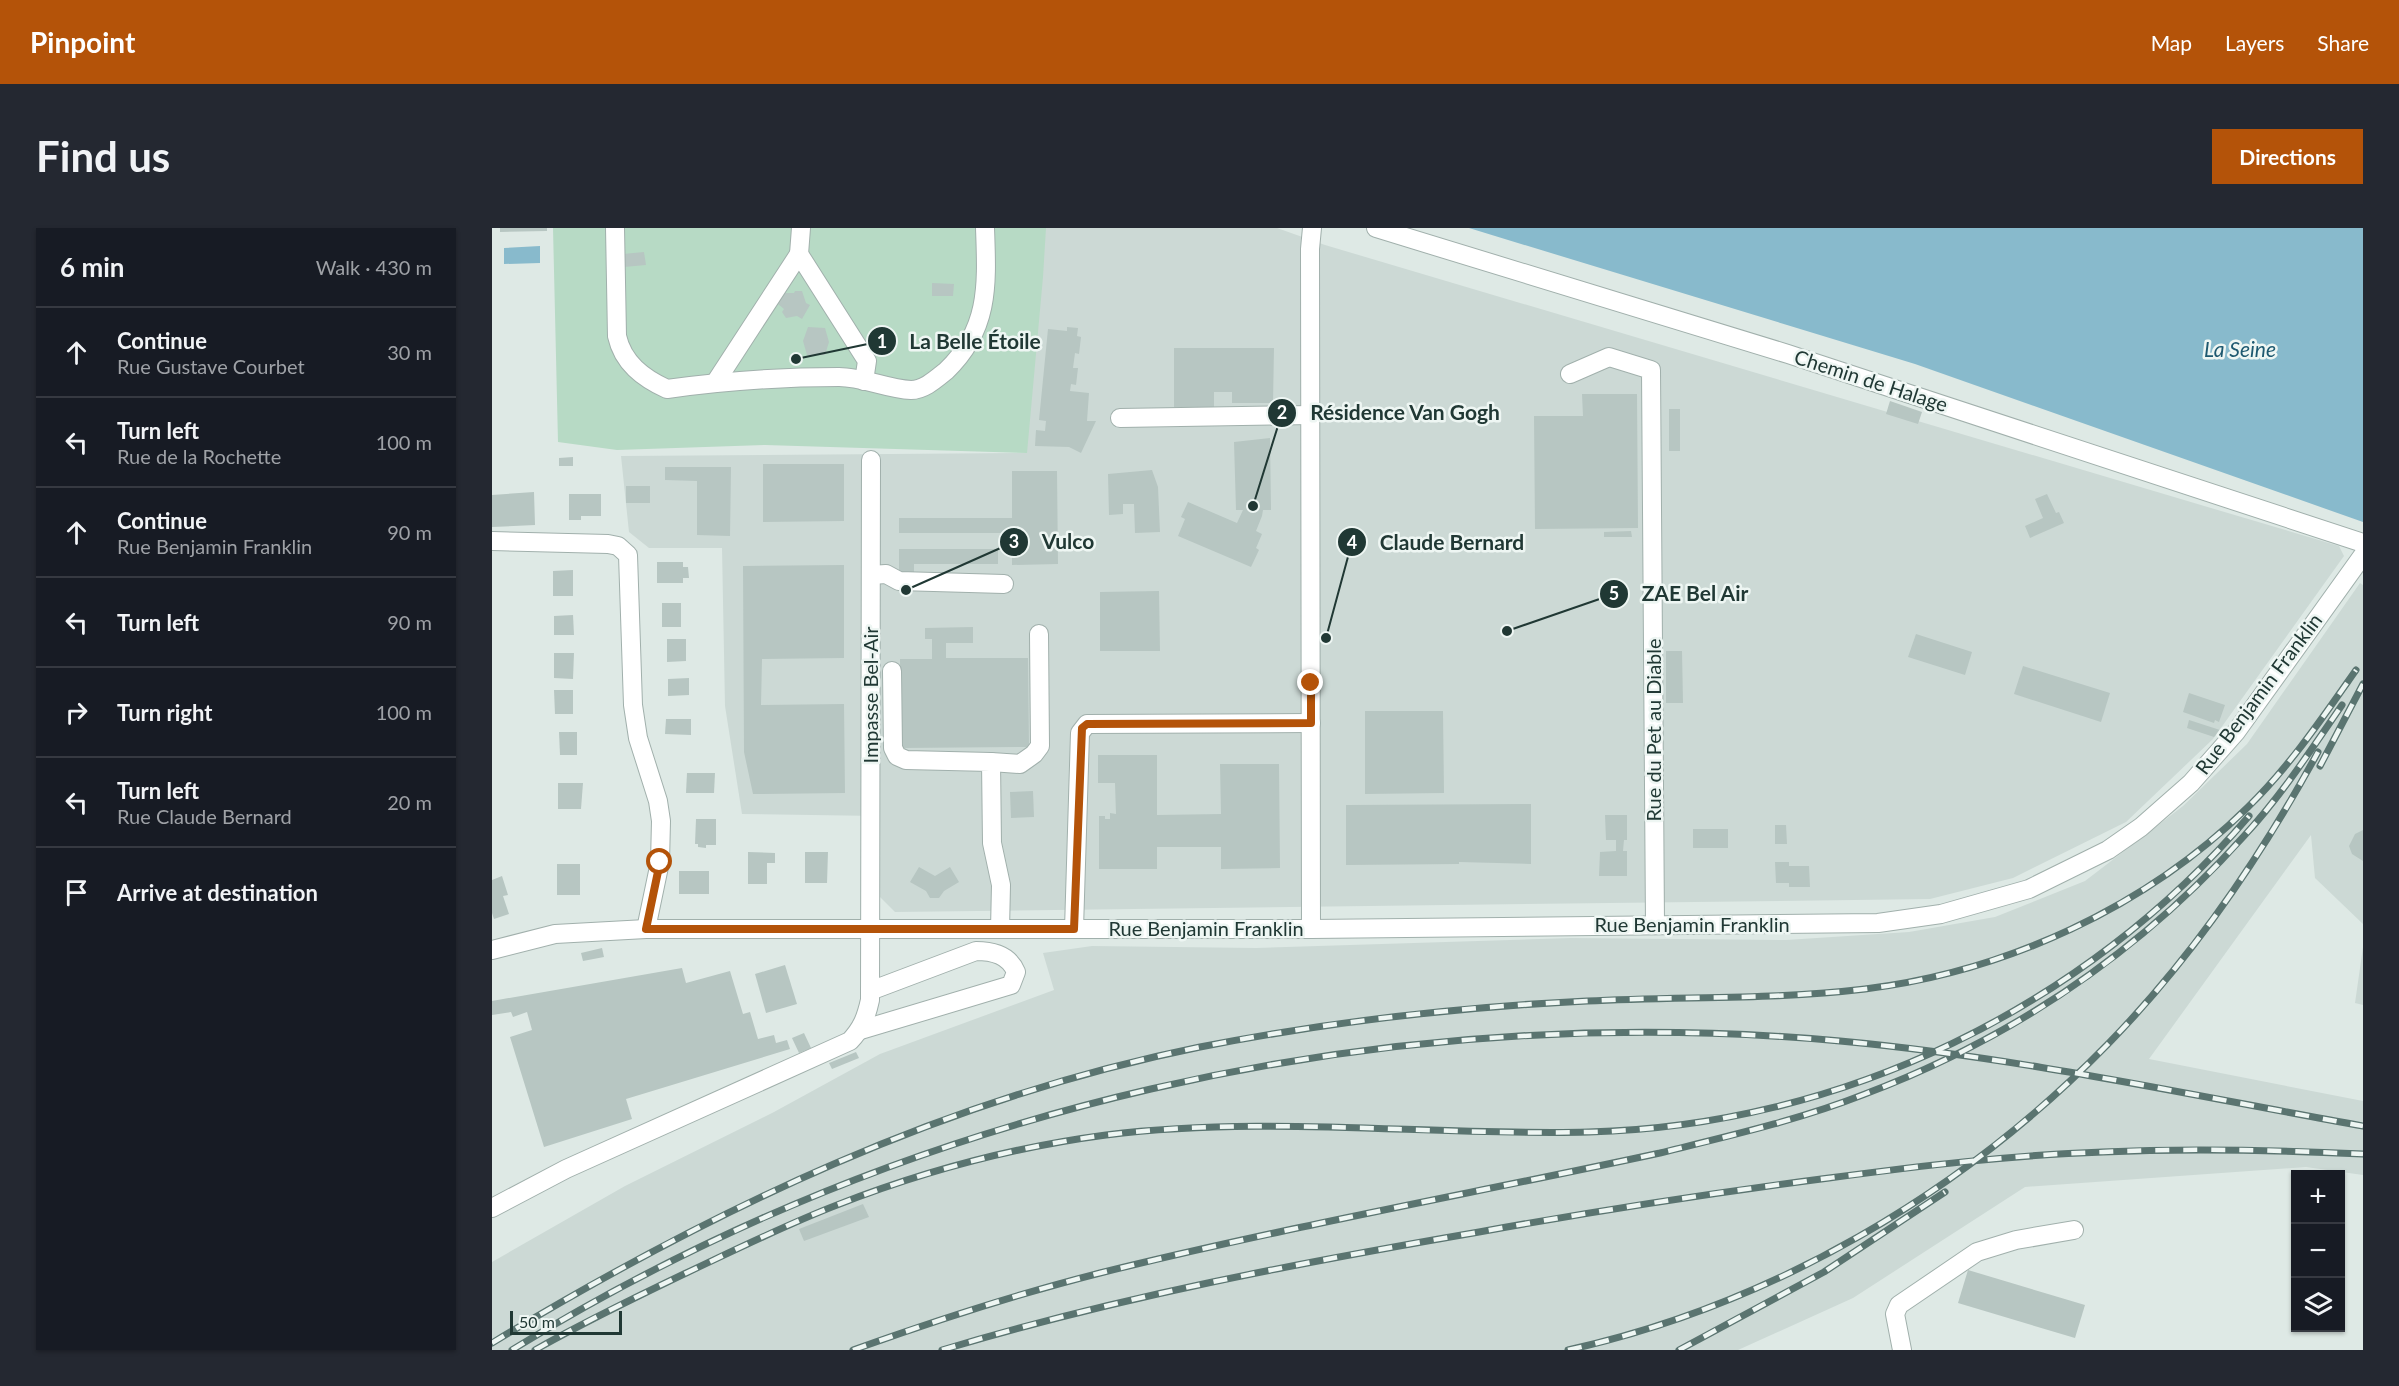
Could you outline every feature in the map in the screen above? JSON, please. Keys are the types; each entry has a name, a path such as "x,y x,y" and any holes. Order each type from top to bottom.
{"street":[{"path":"615,228 617,336 620,350 635,370 667,389 748,379 842,377 912,390 933,382 957,360 973,338 981,317 986,267 985,228"},
{"path":"715,382 799,254 801,228"},
{"path":"1311,929 1312,228"},
{"name":"Chemin de Halage","path":"1376,228 1777,350 2363,543"},
{"path":"799,254 867,362 864,381"},
{"name":"Rue du Pet au Diable","path":"1570,374 1609,357 1651,370 1655,925"},
{"path":"1120,418 1310,415"},
{"name":"Impasse Bel-Air","path":"861,1030 866,1018 870,991 871,460"},
{"path":"492,541 608,544 618,546 628,555 633,705 638,738 658,801 661,821 660,862 646,929"},
{"name":"Rue Benjamin Franklin","path":"492,950 555,934 646,929 1311,929 1878,923 1941,914 2029,889 2108,850 2141,828 2191,783 2236,732 2363,555"},
{"path":"871,575 886,574 898,581 1004,584"},
{"path":"892,671 893,748 897,756 906,760 1020,764 1034,754 1040,746 1039,633"},
{"path":"1074,929 1080,733 1087,724 1311,723"},
{"path":"991,762 992,843 1001,885 1000,929"},
{"path":"492,1208 566,1169 850,1041 861,1030 1011,985 1016,972 1005,958 988,951 976,951 870,991"},
{"path":"1902,1350 1895,1314 1899,1305 1977,1252 2016,1240 2074,1230"}],"shaded area":[{"path":"1043,228 1277,228 1325,245 2339,546 2344,556 2213,739 2126,822 2013,878 1930,899 895,912 879,896 879,816 742,814 725,706 722,548 649,548 629,532 621,456 1026,453"},
{"path":"2360,583 2363,585 2363,924 2315,878 2311,835 2149,1059 2363,1101 2363,1175 2345,1172 2345,1170 2306,1167 2025,1187 1853,1298 1738,1350 492,1350 492,1262 625,1186 774,1112 880,1054 1054,990 1043,953 1092,946 1256,948 1571,938 1786,940 1909,932 1995,917 2085,881 2183,806 2247,744"},
{"path":"2363,947 2363,1005 2355,1003"}],"green space":[{"path":"553,228 1046,228 1027,453 765,445 617,450 558,442"}],"water":[{"name":"La Seine","path":"1469,228 2363,228 2363,522 1915,364"},
{"path":"540,246 540,263 504,264 504,248"}],"building":[{"path":"500,228 547,228 547,231 500,232"},
{"path":"644,252 646,265 624,267 623,254"},
{"path":"932,283 954,284 953,296 932,296"},
{"path":"802,291 806,303 810,305 802,319 797,316 786,318 782,312 784,309 778,304 785,293"},
{"path":"808,327 825,328 829,342 825,355 807,355 803,341"},
{"path":"1067,327 1078,328 1077,336 1081,337 1079,354 1075,353 1073,368 1078,368 1076,385 1071,384 1070,391 1089,393 1087,421 1096,421 1081,453 1069,447 1035,446 1036,430 1045,431 1046,421 1039,420 1048,329 1067,331"},
{"path":"1174,348 1274,348 1273,403 1232,403 1232,392 1214,392 1214,407 1174,407"},
{"path":"1582,394 1637,394 1638,528 1535,529 1534,416 1583,416"},
{"path":"1890,401 1922,412 1918,424 1886,414"},
{"path":"1669,409 1680,409 1680,451 1669,451"},
{"path":"1270,438 1271,510 1263,510 1256,531 1262,534 1256,548 1259,550 1251,567 1178,536 1185,519 1181,517 1188,502 1237,523 1243,510 1236,510 1234,442"},
{"path":"573,457 573,466 559,466 559,458"},
{"path":"763,464 844,464 844,521 763,522"},
{"path":"665,467 731,467 730,536 697,535 697,481 665,480"},
{"path":"1152,470 1158,487 1160,532 1135,533 1134,504 1123,504 1123,514 1109,515 1108,474"},
{"path":"1012,471 1057,471 1058,564 1012,565 1012,533 899,533 899,518 1012,518"},
{"path":"626,486 650,486 650,503 626,503"},
{"path":"534,492 535,525 492,527 492,495"},
{"path":"569,494 601,494 601,516 581,516 581,520 569,520"},
{"path":"2047,494 2056,513 2059,512 2064,523 2030,538 2025,526 2043,518 2035,499"},
{"path":"1631,531 1632,537 1604,537 1604,532"},
{"path":"899,549 998,549 998,564 914,564 914,575 899,575"},
{"path":"657,562 683,562 683,567 688,567 689,578 683,578 683,583 657,583"},
{"path":"844,565 844,658 762,659 761,705 844,704 845,793 753,794 744,752 743,566"},
{"path":"573,570 573,596 553,596 553,571"},
{"path":"1159,591 1160,651 1100,651 1100,592"},
{"path":"662,603 681,603 681,627 662,627"},
{"path":"573,615 574,635 554,635 554,616"},
{"path":"973,627 973,643 946,643 946,658 1028,658 1029,747 901,748 900,659 932,659 932,639 925,639 925,628"},
{"path":"1916,634 1972,652 1965,675 1908,657"},
{"path":"667,639 686,639 686,661 667,662"},
{"path":"1666,651 1682,651 1683,703 1666,703"},
{"path":"554,653 574,653 573,679 554,678"},
{"path":"2023,666 2110,693 2101,722 2014,694"},
{"path":"689,678 689,695 668,696 668,679"},
{"path":"554,690 573,690 573,714 555,714"},
{"path":"2189,693 2225,705 2219,722 2215,720 2214,723 2183,712"},
{"path":"1365,711 1443,711 1444,793 1365,794"},
{"path":"666,719 691,719 691,735 665,734"},
{"path":"2189,720 2220,730 2214,737 2187,728"},
{"path":"559,732 577,732 577,755 560,755"},
{"path":"1098,755 1157,755 1157,815 1221,814 1220,764 1279,764 1280,868 1221,869 1221,847 1157,847 1157,869 1099,869 1099,816 1110,819 1110,813 1116,814 1115,783 1098,783"},
{"path":"687,773 715,773 714,793 686,793"},
{"path":"558,783 583,783 581,809 558,809"},
{"path":"1033,791 1034,817 1011,818 1010,792"},
{"path":"1531,804 1531,864 1459,862 1459,864 1346,865 1346,805"},
{"path":"1605,815 1627,815 1627,840 1624,840 1623,851 1627,851 1627,876 1599,876 1600,852 1616,851 1616,840 1606,840"},
{"path":"696,819 716,819 716,845 706,845 706,848 695,844"},
{"path":"1775,825 1786,825 1787,844 1775,844"},
{"path":"1693,829 1728,829 1728,848 1693,848"},
{"path":"2363,830 2363,861 2352,854 2349,846 2355,834"},
{"path":"748,852 775,853 775,863 767,863 767,884 748,884"},
{"path":"805,852 828,852 827,883 805,883"},
{"path":"1775,862 1789,862 1789,866 1809,866 1810,887 1789,887 1789,883 1776,883"},
{"path":"557,864 580,864 580,895 557,895"},
{"path":"919,867 935,876 950,867 959,882 944,891 939,898 930,898 926,891 910,882"},
{"path":"679,871 709,871 709,894 679,894"},
{"path":"502,876 508,895 503,896 509,914 494,919 492,880"},
{"path":"602,948 604,957 583,961 581,953"},
{"path":"785,965 797,1004 766,1013 755,974"},
{"path":"682,968 686,983 730,971 743,1014 750,1012 758,1039 774,1035 776,1043 787,1040 790,1049 626,1099 632,1119 544,1147 510,1037 532,1030 527,1012 513,1017 511,1012 492,1015 492,1001"},
{"path":"804,1033 811,1048 799,1053 792,1038"},
{"path":"856,1052 859,1058 832,1069 829,1063"},
{"path":"863,1204 869,1217 804,1241 799,1229"},
{"path":"1968,1270 2085,1305 2075,1338 1958,1303"}],"railway":[{"path":"492,1343 660,1248 746,1204 833,1164 922,1128 1013,1096 1106,1069 1248,1038 1344,1023 1441,1012 1587,1001 1761,996 1865,989 1918,980 1970,967 2021,950 2071,929 2119,904 2165,875 2208,843 2248,807 2278,775 2356,670"},
{"path":"2320,766 2363,684"},
{"path":"853,1350 976,1308 1100,1273 1310,1225 1660,1153 1738,1134 1840,1103 1919,1072 1972,1047 2022,1019 2117,955 2161,918 2203,879 2258,821 2342,705"},
{"path":"1568,1350 1643,1330 1717,1304 1789,1273 1859,1236 1926,1195 1990,1149 2050,1099 2107,1045 2167,978 2223,906 2273,830 2318,752"},
{"path":"535,1350 647,1292 818,1213 903,1181 1003,1153 1037,1146 1106,1135 1166,1129 1227,1127 1287,1126 1589,1132 1683,1125 1776,1107 1866,1080 1952,1043 2035,998 2113,945 2184,884 2249,816"},
{"path":"512,1350 663,1265 821,1193 984,1135 1151,1089 1321,1057 1493,1038 1667,1033 1840,1041 2037,1067 2363,1126"},
{"path":"942,1350 1075,1314 1276,1269 1566,1217 1741,1190 1931,1165 2069,1153 2200,1150 2363,1154"},
{"path":"1679,1350 1824,1272 1945,1192"}],"place":[{"name":"La Belle Étoile","path":"796,359"},
{"name":"Résidence Van Gogh","path":"1253,506"},
{"name":"Vulco","path":"906,590"},
{"name":"ZAE Bel Air","path":"1507,631"},
{"name":"Claude Bernard","path":"1326,638"}],"route":[{"path":"660,862 653,891 651,915 646,929 1074,929 1082,728 1087,724 1311,723 1311,683"}]}
